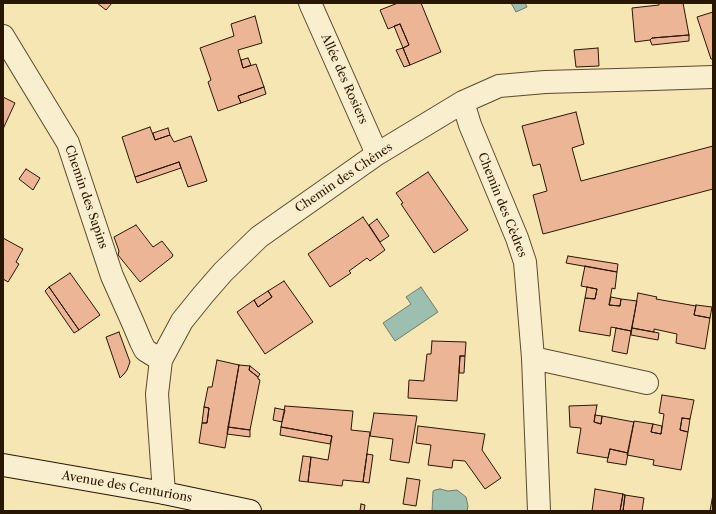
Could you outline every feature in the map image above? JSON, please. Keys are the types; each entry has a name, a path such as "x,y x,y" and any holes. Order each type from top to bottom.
{"street":[{"name":"Allée des Rosiers","path":"310,3 377,154"},
{"name":"Chemin des Sapins","path":"3,36 68,143 112,276 145,350 161,360"},
{"name":"Chemin des Chênes","path":"164,493 157,394 161,360 182,321 223,272 259,237 377,154 463,102 499,86 545,82 713,77"},
{"name":"Chemin des Cèdres","path":"463,102 470,125 517,238 525,262 533,358 539,511"},
{"path":"533,358 648,383"},
{"name":"Avenue des Centurions","path":"3,465 164,493 250,511"}],"shaded area":[{"path":"511,3 525,3 527,7 516,12"},
{"path":"421,287 438,312 395,341 383,323 411,304 406,297"},
{"path":"440,489 448,491 457,490 466,497 468,506 467,511 432,511 433,491"}],"building":[{"path":"97,3 112,3 106,10"},
{"path":"398,3 421,3 441,52 410,65 403,48 409,45 400,24 388,29 380,10"},
{"path":"659,3 683,3 689,35 652,38 650,40 635,42 632,8 659,5"},
{"path":"713,12 713,59 711,59 697,17"},
{"path":"255,16 262,43 238,50 243,68 256,64 264,87 238,96 241,103 218,111 208,82 211,80 200,48 234,36 231,24"},
{"path":"400,24 409,45 403,48 394,26"},
{"path":"689,35 689,41 652,45 650,40 652,38"},
{"path":"403,48 410,65 404,67 396,50"},
{"path":"598,48 599,66 576,67 574,50"},
{"path":"248,58 251,65 243,68 241,60"},
{"path":"264,87 266,94 241,103 238,96"},
{"path":"3,97 15,103 3,129"},
{"path":"576,112 584,144 572,148 581,181 713,146 713,189 543,234 533,195 547,191 540,164 533,166 522,126"},
{"path":"150,127 155,140 170,135 174,142 191,136 207,181 188,187 179,162 135,177 122,137"},
{"path":"168,128 170,135 155,140 153,133"},
{"path":"179,162 181,168 137,183 135,177"},
{"path":"26,169 40,178 33,190 19,179"},
{"path":"428,172 468,230 434,253 401,204 403,203 396,193"},
{"path":"363,217 385,250 370,261 367,258 349,271 351,273 330,287 308,254"},
{"path":"377,219 389,236 380,242 369,225"},
{"path":"136,225 153,247 162,241 173,255 140,282 118,255 119,251 114,237"},
{"path":"3,238 23,249 16,262 19,264 8,282 3,279"},
{"path":"568,256 618,264 617,272 566,263"},
{"path":"585,266 617,272 615,289 612,288 609,305 620,306 621,299 637,301 631,331 611,327 610,336 579,331 585,298 595,299 597,289 581,286"},
{"path":"70,273 100,315 79,330 49,287"},
{"path":"284,281 313,322 265,354 237,312 254,300 258,307 272,297 268,291"},
{"path":"49,287 79,330 74,333 45,291"},
{"path":"587,287 597,289 595,299 585,298"},
{"path":"268,291 272,297 258,307 254,300"},
{"path":"638,293 657,297 656,299 696,306 694,315 710,318 705,349 676,343 677,334 654,329 654,332 632,328"},
{"path":"611,297 621,299 620,306 609,305"},
{"path":"696,305 712,307 710,318 694,315"},
{"path":"616,328 631,331 627,354 612,351"},
{"path":"632,328 659,333 658,340 631,335"},
{"path":"119,332 130,362 127,370 120,378 106,337"},
{"path":"432,341 466,342 465,356 460,356 457,401 408,398 409,380 424,381 427,354 431,354"},
{"path":"460,356 465,356 464,373 459,373"},
{"path":"217,360 239,365 225,448 199,443 202,423 207,423 209,408 204,407 208,387 212,387"},
{"path":"239,365 250,366 249,370 260,380 250,430 228,427"},
{"path":"250,366 260,374 258,377 249,370"},
{"path":"662,395 694,400 690,419 682,418 680,430 688,432 681,470 653,465 654,460 627,455 634,421 653,424 651,432 661,434 664,414 659,413"},
{"path":"597,405 594,422 601,424 602,416 634,422 628,453 610,449 608,458 577,453 581,428 570,427 569,406"},
{"path":"285,406 353,411 351,430 370,432 363,482 343,480 342,486 308,482 311,457 328,460 332,436 281,427"},
{"path":"204,407 209,408 207,423 202,423"},
{"path":"275,408 285,410 282,422 273,420"},
{"path":"374,413 417,416 409,463 390,460 393,439 370,436"},
{"path":"595,415 602,416 601,424 594,422"},
{"path":"682,418 690,419 688,432 680,430"},
{"path":"653,424 662,426 661,434 651,432"},
{"path":"418,426 485,434 482,450 501,478 485,489 465,461 453,460 452,468 428,465 431,445 416,443"},
{"path":"228,427 250,430 250,437 227,434"},
{"path":"281,427 332,436 330,444 280,435"},
{"path":"610,449 628,453 626,465 607,462"},
{"path":"367,454 373,455 369,483 363,482"},
{"path":"303,456 311,457 308,482 299,481"},
{"path":"407,478 420,480 416,506 403,504"},
{"path":"595,489 623,494 620,511 592,511"},
{"path":"623,494 625,495 623,511 620,511"},
{"path":"713,494 713,511 710,511"},
{"path":"625,495 644,498 642,511 623,511"},
{"path":"361,504 365,505 364,511 360,511"}]}
